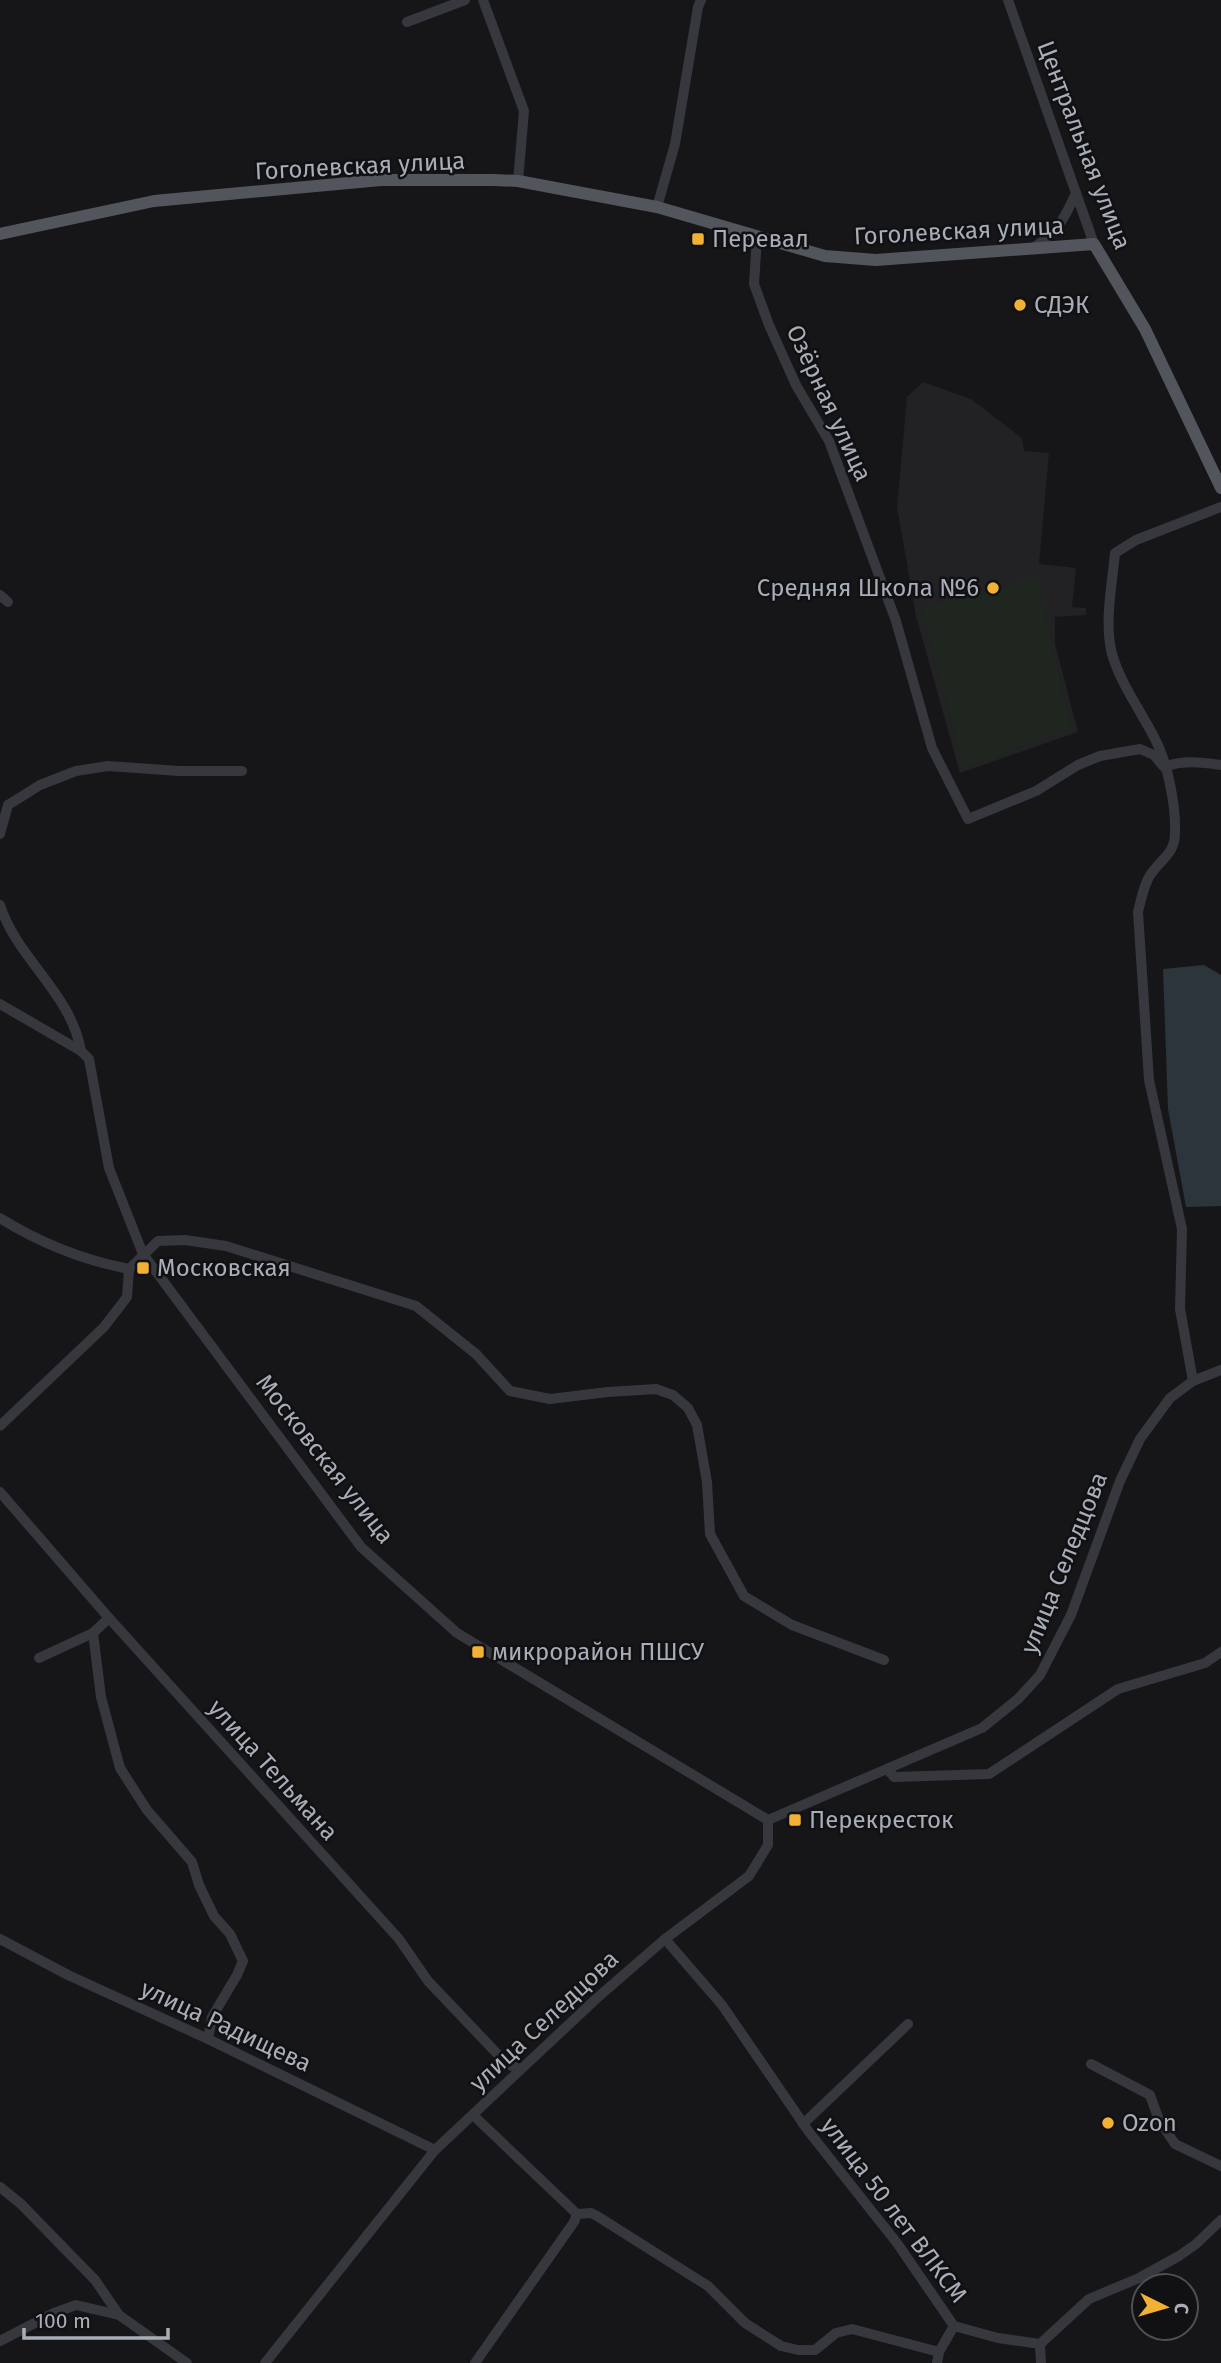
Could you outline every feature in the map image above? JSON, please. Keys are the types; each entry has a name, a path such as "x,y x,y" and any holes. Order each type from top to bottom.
{"main road":[{"name":"Гоголевская улица","path":"0,234 154,201 381,180 518,181 657,207 825,256 876,260 1094,244"},
{"name":"Центральная улица","path":"1094,244 1145,329 1221,488"}],"street":[{"path":"407,22 465,0"},
{"path":"484,0 524,111 518,181"},
{"path":"657,207 675,144 701,0"},
{"name":"Центральная улица","path":"1008,0 1094,244"},
{"path":"1032,249 1053,233 1064,220 1076,193"},
{"name":"Озёрная улица","path":"757,237 754,284 796,385 829,441 896,621 932,748 968,819 1036,791 1078,765 1100,756 1140,749 1154,755 1164,767"},
{"path":"1193,1381 1180,1309 1182,1228 1149,1080 1138,912 1150,875 1168,857 1175,844 1175,808 1156,741 1135,707 1112,655 1109,637 1115,553 1136,540 1221,507"},
{"path":"1164,767 1190,762 1221,765"},
{"path":"0,834 8,805 40,785 76,771 108,766 179,771 242,771"},
{"name":"Московская улица","path":"0,905 18,943 59,997 73,1022 81,1051 89,1059 109,1168 143,1254 361,1547 457,1633 768,1819"},
{"path":"0,1004 81,1051"},
{"path":"3,1224 63,1251 98,1263 129,1269"},
{"path":"0,1426 104,1327 127,1297 129,1269 158,1241 185,1240 226,1245 416,1307 476,1354 510,1391 550,1399 656,1390 673,1395 688,1408 697,1425 707,1482 709,1534 744,1597 792,1625 884,1660"},
{"name":"улица Селедцова","path":"265,2363 435,2150 520,2069 665,1939 749,1876 768,1845 768,1819 982,1728 1018,1699 1041,1675 1071,1615 1120,1481 1140,1439 1170,1398 1193,1381 1221,1370"},
{"name":"улица Тельмана","path":"0,1492 109,1618 399,1939 428,1982 507,2064 520,2069"},
{"path":"39,1658 93,1633 109,1618"},
{"path":"93,1633 101,1697 120,1768 147,1810 192,1862 199,1885 214,1916 230,1934 243,1961 212,2017 208,2039"},
{"path":"887,1769 894,1777 989,1774 1118,1689 1205,1663 1221,1652"},
{"name":"улица Радищева","path":"0,1939 68,1975 208,2039 435,2150"},
{"name":"улица 50 лет ВЛКСМ","path":"665,1939 722,2005 803,2124 897,2243 954,2326 998,2338 1040,2344"},
{"path":"803,2124 908,2024"},
{"path":"1091,2064 1150,2095 1159,2120 1175,2144 1221,2166"},
{"path":"472,2115 577,2214"},
{"path":"0,2187 21,2204 95,2280 119,2315 187,2363"},
{"path":"577,2214 591,2213 597,2216 708,2286 745,2323 780,2346 815,2350 836,2333 852,2329 938,2358 954,2326"},
{"path":"475,2363 577,2214"},
{"path":"1041,2363 1040,2344 1089,2299 1139,2278 1179,2256 1221,2220"},
{"path":"0,2341 54,2313 76,2305 119,2315"}],"shaded area":[{"name":"Средняя Школа №6","path":"923,382 971,399 1022,438 1024,451 1049,453 1039,564 1076,568 1072,607 1086,608 1086,615 1055,617 1055,644 1078,732 960,773 916,616 897,507 907,397"},
{"path":"1037,578 1071,729 963,768 922,608"},
{"path":"1204,965 1221,975 1221,1206 1186,1207 1168,1109 1163,969"}],"place":[{"name":"Перевал","path":"698,239"},
{"name":"СДЭК","path":"1020,305"},
{"name":"Средняя Школа №6","path":"993,588"},
{"name":"Московская","path":"143,1268"},
{"name":"микрорайон ПШСУ","path":"478,1652"},
{"name":"Перекресток","path":"795,1820"},
{"name":"Ozon","path":"1108,2123"}]}
